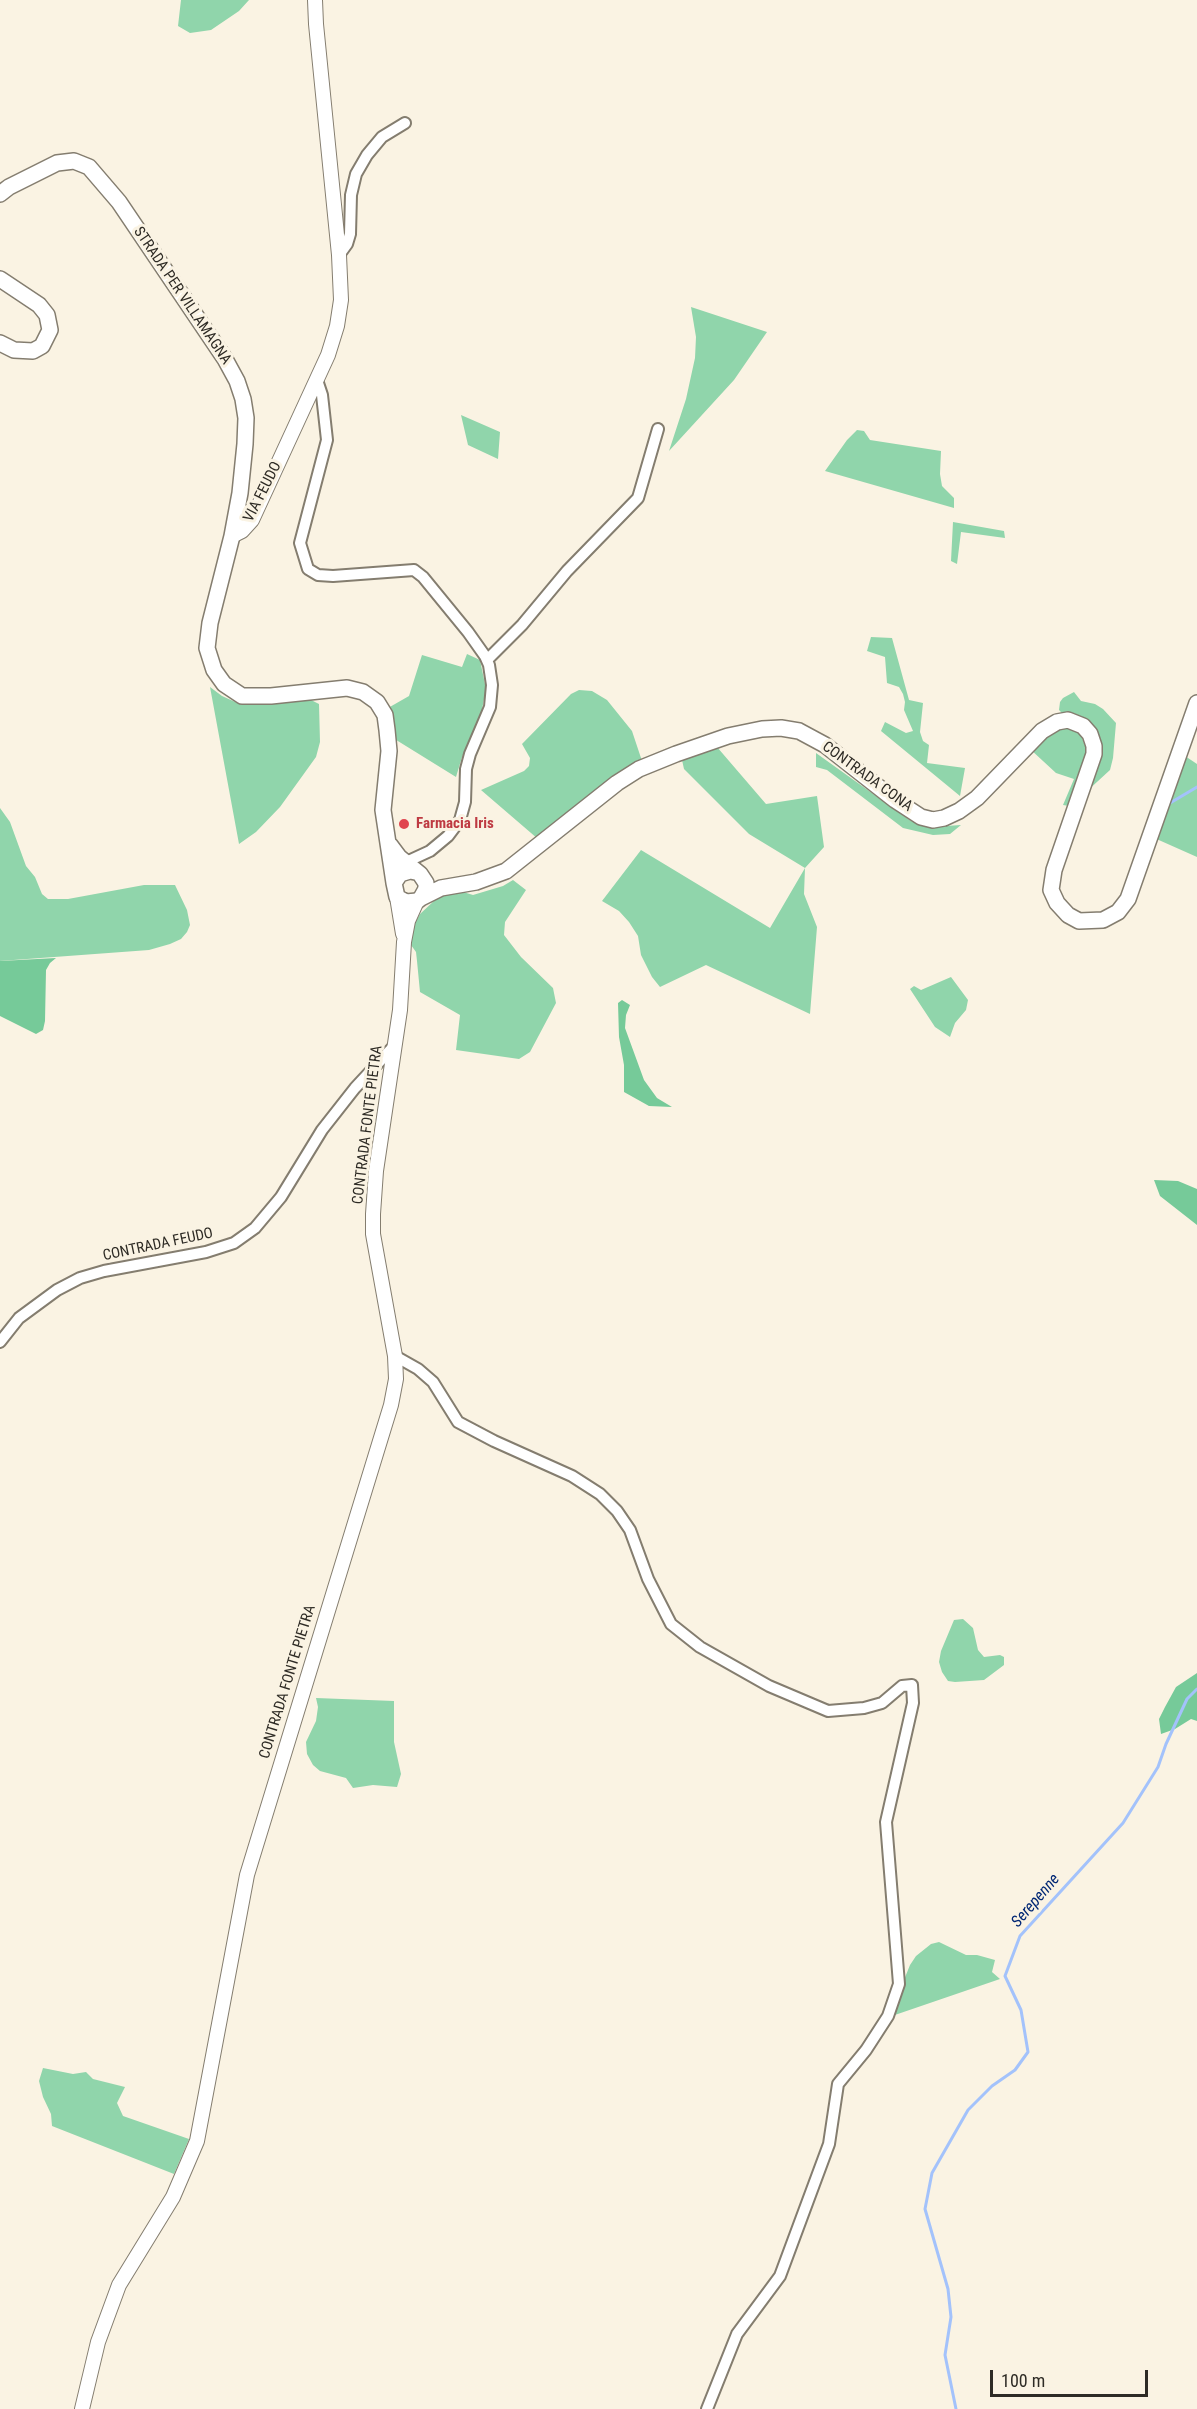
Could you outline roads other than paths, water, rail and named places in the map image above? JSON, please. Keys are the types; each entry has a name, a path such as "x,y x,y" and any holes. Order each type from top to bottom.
{"main road":[{"name":"STRADA PER VILLAMAGNA","path":"0,194 50,166 65,161 78,162 93,170 132,221 225,359 237,381 243,399 246,418 245,444 240,493 232,536"},
{"path":"0,279 32,298 47,315 50,323 48,337 42,346 33,351 14,350 0,343"},
{"name":"VIA FEUDO","path":"232,536 210,623 207,648 214,670 224,684 242,696 270,696 347,688 363,692 377,702 385,715 388,740 383,810 396,890"},
{"name":"CONTRADA CONA","path":"419,900 441,888 496,877 617,783 639,769 728,736 762,729 782,728 799,731 825,744 895,800 921,817 933,820 959,811 972,802 1042,731 1057,722 1068,720 1083,726 1090,734 1094,754 1054,870 1051,890 1057,903 1068,915 1079,921 1103,920 1118,912 1128,899 1197,703"},
{"name":"VIA FEUDO","path":"386,837 394,851 414,871"},
{"path":"414,871 426,888 419,900 406,902 396,890 400,874 414,871"},
{"name":"CONTRADA CONA","path":"414,871 464,884"}],"street":[{"name":"VIA FEUDO","path":"232,536 242,531 252,520 328,355 337,326 341,300 339,255 315,0"},
{"path":"339,255 347,244 350,234 351,195 356,174 367,155 382,137 405,123"},
{"path":"317,380 322,395 327,440 300,543 308,569 318,575 333,576 414,570 423,577 468,632 487,660 492,685 490,707 466,769 465,802 460,820 448,836 430,851 414,871"},
{"path":"487,660 522,625 567,571 638,498 658,429"},
{"path":"396,890 404,942"},
{"path":"404,942 408,921 419,900"},
{"name":"CONTRADA FONTE PIETRA","path":"82,2409 98,2342 119,2285 173,2197 197,2141 247,1875 391,1405 396,1379 395,1356 373,1234 373,1214 376,1171 400,1010 404,942"},
{"name":"CONTRADA FEUDO","path":"0,1342 19,1318 57,1290 80,1278 104,1271 206,1252 234,1243 255,1228 281,1197 322,1131 355,1088 394,1046"},
{"path":"395,1356 418,1369 433,1382 458,1422 494,1441 573,1476 600,1494 617,1511 630,1530 645,1570 671,1624 700,1647 770,1686 828,1712 864,1708 882,1703 902,1686 912,1685 913,1703 886,1822 899,1984 888,2016 866,2050 838,2085 829,2144 780,2276 737,2334 707,2409"}],"waterway":[{"path":"1165,806 1197,787"},
{"name":"Serepenne","path":"956,2409 945,2355 951,2317 948,2289 925,2209 932,2173 968,2110 992,2086 1015,2070 1028,2052 1021,2010 1005,1976 1020,1936 1123,1823 1158,1767 1187,1699 1197,1689"}],"place":[{"name":"Farmacia Iris","path":"404,824"}]}
